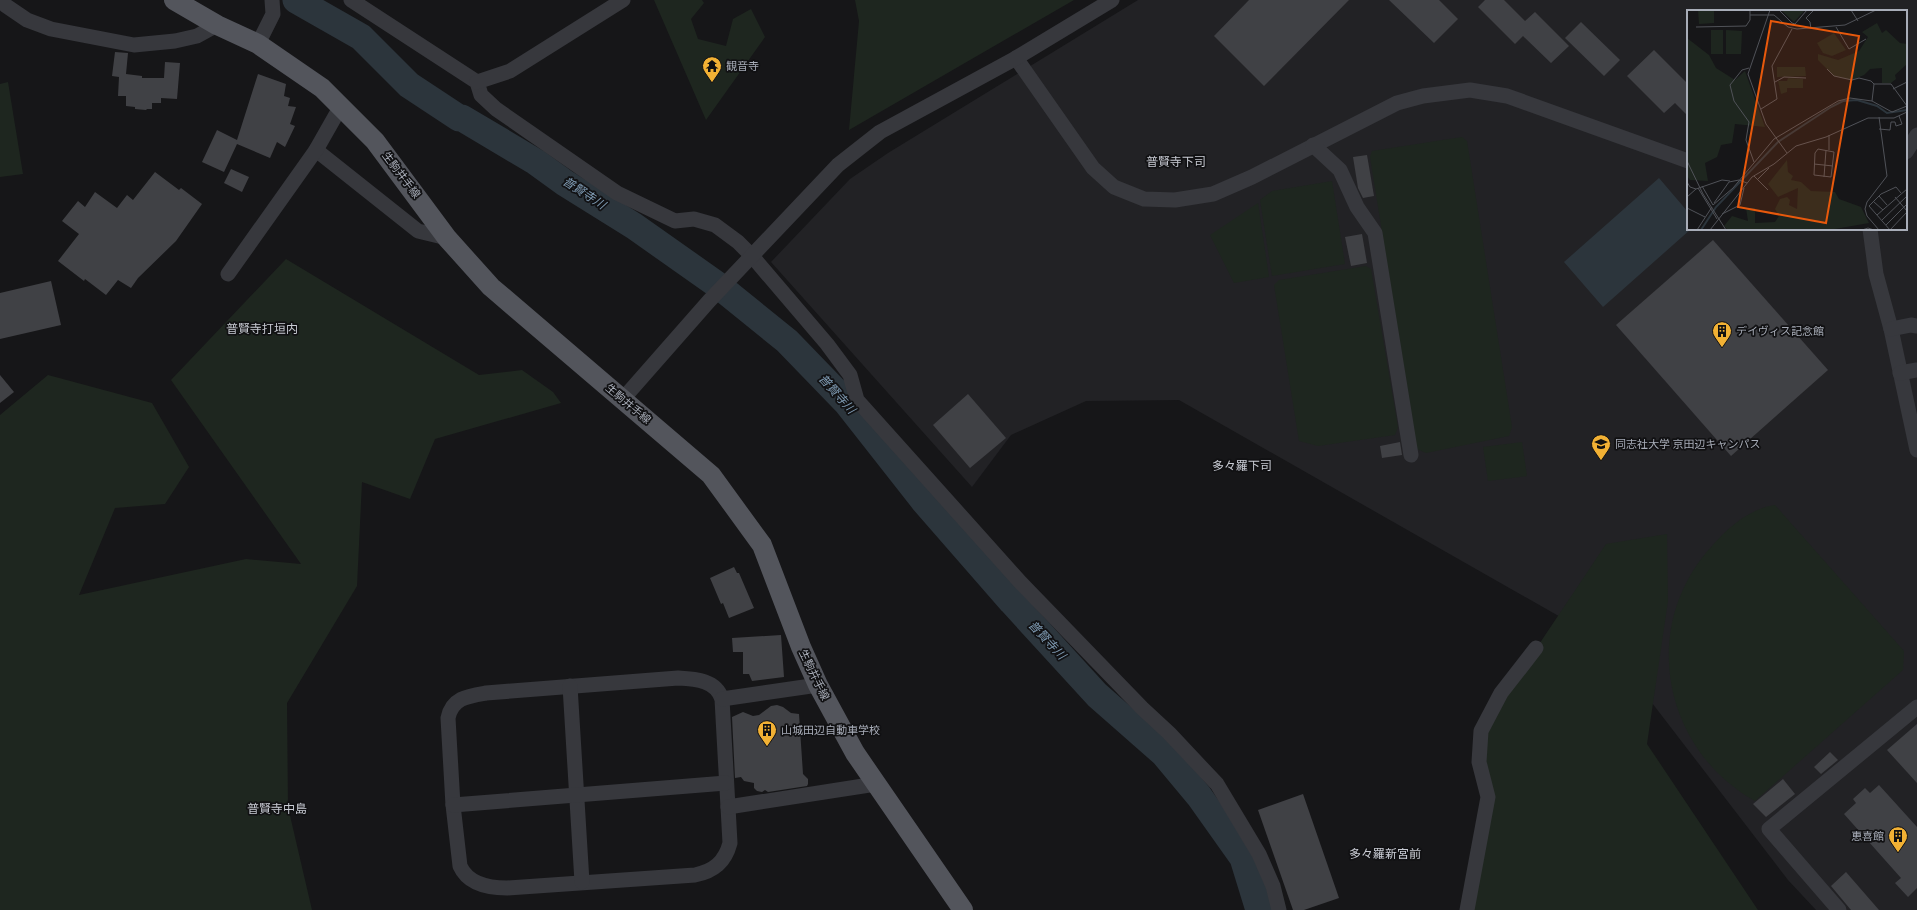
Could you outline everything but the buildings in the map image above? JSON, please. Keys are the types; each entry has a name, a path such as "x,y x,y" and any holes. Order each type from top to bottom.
{"main road":[{"name":"生駒井手線","path":"174,0 217,24 258,44 322,88 375,141 447,238 491,287 711,475 762,545 801,647 818,685 855,753 963,910"}],"street":[{"path":"2,0 4,5 27,20 51,29 134,45 175,41 197,36 217,24"},
{"path":"351,0 476,82 481,95 496,109 617,193 676,221 694,219 715,225 827,344 850,375 857,400 1021,582 1217,784 1259,854 1273,886 1279,910"},
{"path":"476,82 510,71 623,0"},
{"path":"622,400 709,301 838,165 880,132 1016,58 1112,0"},
{"path":"258,44 272,7"},
{"path":"1016,58 1093,168 1114,187 1144,199 1175,200 1213,194 1252,177 1397,103 1430,94 1470,90 1507,96 1687,160"},
{"path":"228,274 316,150 340,106"},
{"path":"1907,150 1917,135"},
{"path":"1313,145 1340,170 1357,207 1375,234 1411,455"},
{"path":"316,150 418,231 447,238"},
{"path":"1869,230 1876,274 1891,329 1900,373 1913,412 1917,450"},
{"path":"1891,329 1911,325 1917,326"},
{"path":"1900,373 1917,370"},
{"path":"1467,910 1488,797 1479,762 1481,731 1502,693 1536,648"},
{"path":"687,679 710,684 720,692 722,699 730,836 728,849 722,861 710,871 695,875 499,888 482,886 464,874 460,866 453,805 448,718 449,712 456,702 469,696 486,693 570,686 687,679"},
{"path":"722,699 818,685"},
{"path":"570,686 582,882"},
{"path":"1838,910 1768,829 1917,707"},
{"path":"453,805 726,783"},
{"path":"728,806 876,784"}],"shaded area":[{"path":"654,0 702,0 704,3 691,19 698,39 726,46 733,19 751,9 765,37 706,120"},
{"path":"855,0 1074,0 849,130 859,21"},
{"name":"同志社大学 京田辺キャンパス","path":"1138,0 1917,0 1917,910 1816,910 1788,880 1606,643 1179,400 1086,401 1011,435 972,487 771,262 850,179 888,153"},
{"path":"8,82 23,174 0,177 0,84"},
{"path":"1462,137 1467,141 1512,427 1509,436 1426,453 1417,449 1370,157 1372,151"},
{"path":"1659,178 1687,211 1687,230 1690,230 1603,307 1564,262"},
{"path":"1332,181 1345,264 1272,276 1260,200 1272,191"},
{"path":"1258,203 1269,277 1234,283 1210,235"},
{"path":"286,259 479,375 522,370 553,392 561,403 435,439 410,499 362,482 357,586 287,703 288,807 312,910 0,910 0,415 48,375 152,403 189,467 165,504 115,508 79,595 246,559 301,564 171,380"},
{"path":"1366,266 1371,269 1398,427 1395,435 1318,446 1299,441 1274,285 1279,280"},
{"path":"1522,442 1527,476 1488,481 1483,447"},
{"path":"1775,505 1904,651 1903,670 1755,801 1723,778 1699,750 1681,718 1671,684 1669,648 1675,612 1689,578 1712,546 1725,532 1740,520 1757,510"},
{"path":"1667,534 1668,601 1647,744 1758,910 1467,910 1488,797 1481,731 1606,544"}],"waterway":[{"name":"普賢寺川","path":"296,0 361,37 409,85 459,118 462,118 536,162 565,183 634,226 719,286 787,341 846,402 923,500 1012,602 1097,695 1164,754 1199,796 1243,858 1259,910"}],"place":[{"name":"観音寺","path":"712,83"},
{"name":"デイヴィス記念館","path":"1722,348"},
{"name":"同志社大学 京田辺キャンパス","path":"1601,461"},
{"name":"山城田辺自動車学校","path":"767,747"},
{"name":"恵喜館","path":"1898,853"}],"district":[{"name":"普賢寺下司","path":"1176,162"},
{"name":"普賢寺打垣内","path":"262,329"},
{"name":"多々羅下司","path":"1242,466"},
{"name":"普賢寺中島","path":"277,809"},
{"name":"多々羅新宮前","path":"1385,854"}]}
